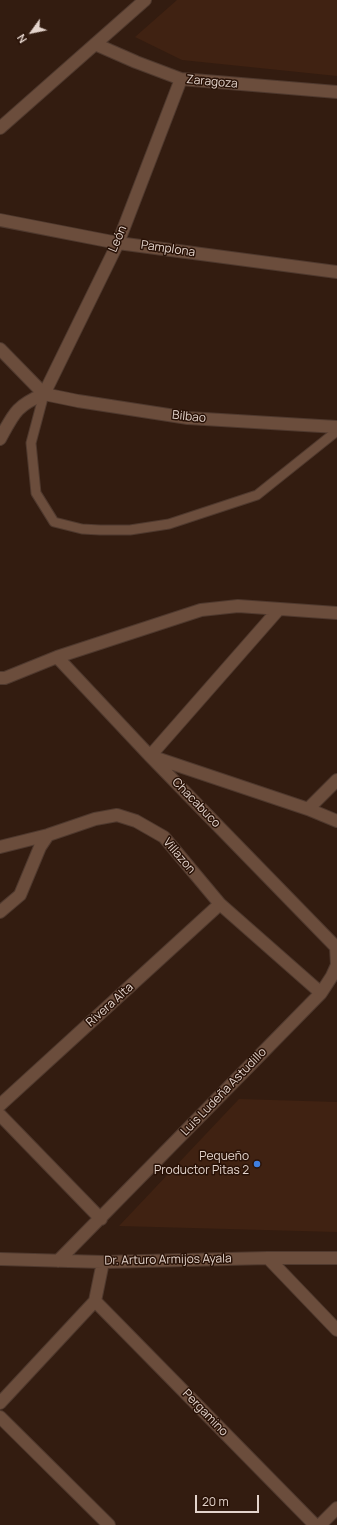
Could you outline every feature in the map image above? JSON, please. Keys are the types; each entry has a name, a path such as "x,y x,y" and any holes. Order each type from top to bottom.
{"street":[{"path":"0,128 145,0"},
{"name":"Zaragoza","path":"95,44 136,62 181,79 337,92"},
{"name":"León","path":"44,394 118,243 181,79"},
{"name":"Pamplona","path":"0,220 118,243 337,272"},
{"path":"0,349 44,394 27,401 14,413 0,439"},
{"name":"Bilbao","path":"44,394 78,401 188,418 337,427"},
{"path":"2,678 57,657 201,610 238,606 337,613"},
{"path":"279,609 150,756 308,809 337,821"},
{"name":"Chacabuco","path":"57,657 150,756 336,947"},
{"path":"308,809 337,780"},
{"name":"Villazon","path":"0,847 48,835 95,819 117,815 136,820 164,837 220,904 321,993"},
{"path":"0,912 20,895 40,847 48,835"},
{"name":"Rivera Alta","path":"0,1105 220,904"},
{"name":"Luis Ludeña Astudillo","path":"58,1261 321,993 337,965 336,947"},
{"path":"0,1115 101,1218"},
{"path":"268,1258 337,1330"},
{"name":"Dr. Arturo Armijos Ayala","path":"0,1259 103,1262 337,1258"},
{"path":"0,1403 95,1301 103,1262"},
{"name":"Pergamino","path":"95,1301 315,1525"},
{"path":"0,1416 108,1525"},
{"path":"320,1525 337,1508"}],"lane":[{"path":"44,394 31,443 36,493 54,522 82,529 130,530 169,524 257,495 337,431"}],"shaded area":[{"path":"177,0 337,0 337,76 182,60 135,37"},
{"name":"Pequeño Productor Pitas 2","path":"239,1099 337,1102 337,1232 119,1226"}],"place":[{"name":"Pequeño Productor Pitas 2","path":"257,1164"}]}
